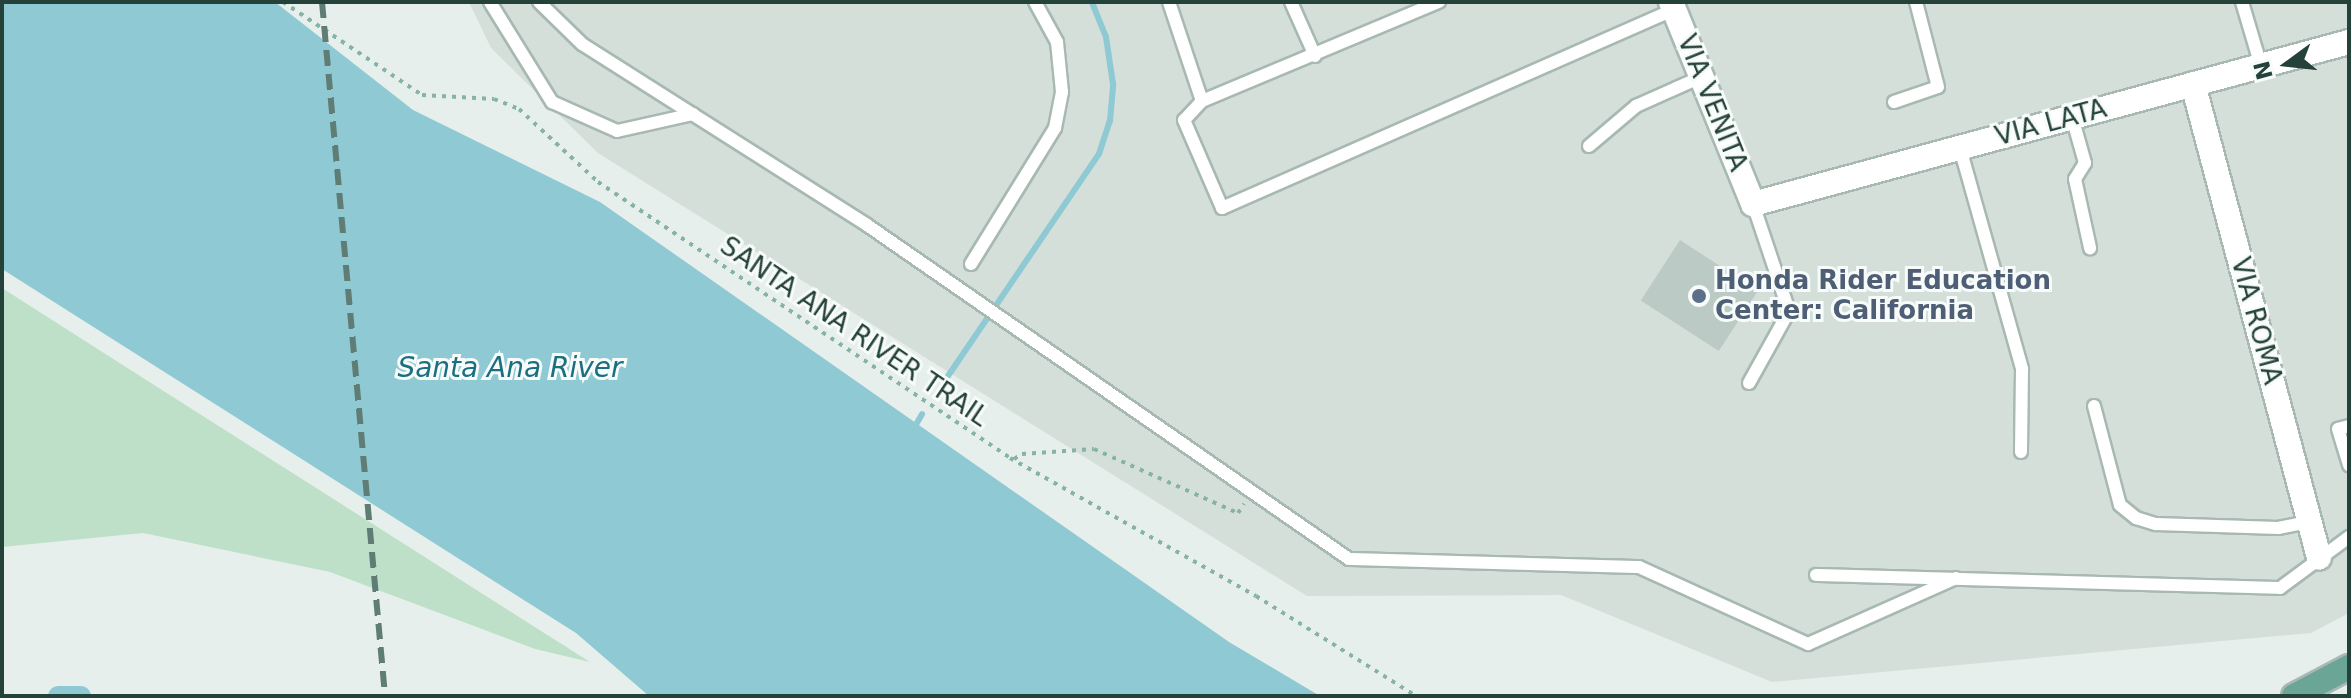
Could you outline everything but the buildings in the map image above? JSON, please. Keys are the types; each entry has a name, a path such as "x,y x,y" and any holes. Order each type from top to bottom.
{"main road":[{"path":"2294,696 2349,667"}],"street":[{"name":"VIA VENITA","path":"1672,6 1753,204"},
{"name":"VIA LATA","path":"1753,204 2349,42"},
{"name":"VIA ROMA","path":"2193,84 2319,558"}],"lane":[{"path":"490,2 552,102 617,131 693,114"},
{"path":"539,2 582,44 867,225 1349,559 1639,567 1808,644 1956,578"},
{"path":"971,264 1055,128 1062,92 1057,42 1035,2"},
{"path":"1169,2 1202,101"},
{"path":"1291,2 1315,56"},
{"path":"1439,2 1202,101 1184,120 1222,208 1672,6"},
{"path":"1894,102 1938,87 1916,2"},
{"path":"2242,2 2261,66"},
{"path":"1589,146 1636,106 1701,77"},
{"path":"2072,117 2085,163 2075,179 2090,248"},
{"path":"1960,148 2022,369 2021,452"},
{"path":"1749,383 1789,311 1753,204"},
{"path":"2094,406 2120,505 2136,518 2156,524 2278,528 2310,522"},
{"path":"2349,426 2338,429 2349,465"},
{"path":"1816,575 2280,588 2349,537"}],"path":[{"name":"SANTA ANA RIVER TRAIL","path":"283,2 422,95 505,101 519,109 598,182 1014,459 1256,596 1416,696"},
{"path":"1014,459 1094,449 1238,513 1251,495"}],"shaded area":[{"path":"469,2 2349,2 2349,613 2311,633 1772,682 1561,595 1307,596 598,153 491,48"}],"green space":[{"path":"2,288 590,662 535,649 330,572 143,533 2,547"}],"water":[{"name":"Santa Ana River","path":"2,2 275,2 413,110 600,202 1229,642 1320,696 649,696 576,633 2,269"}],"waterway":[{"path":"948,376 1099,154 1110,121 1113,84 1106,37 1092,2"},
{"path":"914,428 922,414"},
{"path":"58,696 81,696"}],"railway":[{"path":"322,2 385,696"}],"place":[{"name":"Honda Rider Education Center: California","path":"1699,296"}]}
